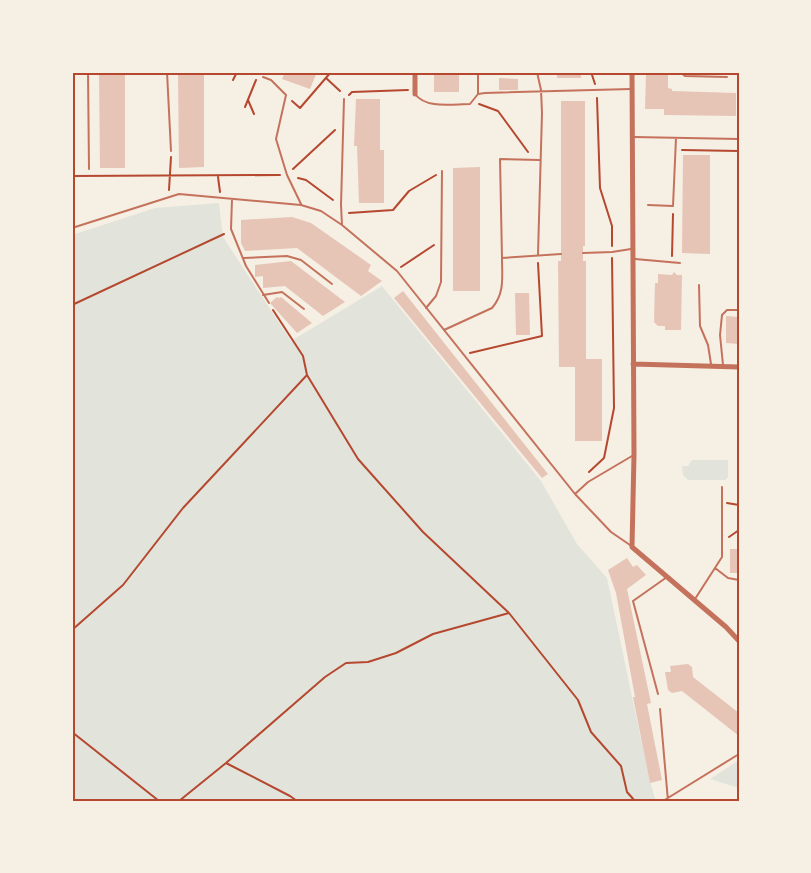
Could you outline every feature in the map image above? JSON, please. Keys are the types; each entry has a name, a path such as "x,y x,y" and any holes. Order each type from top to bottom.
{"street":[{"path":"415,72 415,92"},
{"path":"632,72 634,455 632,547 739,641"},
{"path":"633,364 739,367"}],"lane":[{"path":"88,72 89,169"},
{"path":"167,72 171,151"},
{"path":"415,92 420,100 427,103 470,105 478,94 478,72"},
{"path":"537,72 541,90 538,254"},
{"path":"680,72 684,76 727,77"},
{"path":"263,77 271,80 286,95 276,139 286,175 302,205"},
{"path":"478,94 541,90 632,90"},
{"path":"342,225 344,99"},
{"path":"632,137 739,139"},
{"path":"648,205 673,206 675,138"},
{"path":"444,330 492,308 498,302 502,290 500,159 540,160"},
{"path":"426,308 436,296 441,282 442,171"},
{"path":"72,228 179,194 302,205 321,211 342,225 397,271 575,494 611,532 632,547"},
{"path":"232,199 231,230 246,266 268,303"},
{"path":"583,254 633,248"},
{"path":"502,258 561,254"},
{"path":"244,258 286,256 301,260 332,284"},
{"path":"633,259 680,263"},
{"path":"699,285 700,326 709,348 711,365"},
{"path":"263,295 282,292 304,309"},
{"path":"723,366 720,335 722,315 727,310 739,310"},
{"path":"575,494 588,483 634,455"},
{"path":"694,600 722,556 722,487"},
{"path":"715,568 728,578 739,579"},
{"path":"658,694 633,601 667,577"},
{"path":"660,709 668,801"},
{"path":"663,801 739,754"}],"path":[{"path":"233,80 237,72"},
{"path":"286,95 300,108 331,72"},
{"path":"585,476 604,458 614,408 612,226 600,188 597,89 591,72"},
{"path":"245,107 259,75"},
{"path":"326,78 340,91"},
{"path":"344,99 352,92 415,92"},
{"path":"248,100 254,114"},
{"path":"481,106 498,111 530,155 540,160"},
{"path":"286,175 344,123"},
{"path":"675,150 739,150"},
{"path":"170,197 171,151"},
{"path":"341,213 393,210 409,191 442,171"},
{"path":"72,176 286,175 306,180 341,205"},
{"path":"218,177 220,197"},
{"path":"672,262 673,206"},
{"path":"72,305 231,230"},
{"path":"397,271 441,240"},
{"path":"465,354 542,336 538,254"},
{"path":"268,303 303,356 307,375 358,459 423,532 509,613 578,700 591,732 621,766 627,792 634,801"},
{"path":"72,630 123,585 183,508 307,375"},
{"path":"722,502 739,505"},
{"path":"722,542 739,530"},
{"path":"179,801 325,677 346,663 368,662 396,653 433,634 509,613"},
{"path":"72,732 159,801"},
{"path":"226,763 290,795 297,801"}],"shaded area":[{"path":"219,203 223,237 291,341 382,286 541,481 577,544 607,578 656,801 72,801 72,235 155,208"},
{"path":"692,460 728,460 728,477 725,480 688,480 683,475 682,466 688,466"},
{"path":"739,760 739,788 710,779"}],"building":[{"path":"99,72 125,72 125,168 100,168"},
{"path":"178,72 204,72 204,167 179,168"},
{"path":"285,72 317,72 310,89 282,79"},
{"path":"434,72 459,72 459,92 434,92"},
{"path":"557,72 581,72 581,78 557,78"},
{"path":"646,72 668,72 668,88 672,91 736,93 736,116 664,115 664,109 645,109"},
{"path":"499,78 518,79 518,90 499,90"},
{"path":"356,99 380,99 380,150 384,150 384,203 359,203 357,146 354,146"},
{"path":"561,101 585,101 585,246 583,246 583,261 586,261 586,359 602,359 602,441 575,441 575,367 559,367"},
{"path":"683,155 710,155 710,254 682,253"},
{"path":"480,167 480,291 453,291 453,168"},
{"path":"292,217 311,223 371,265 368,271 382,281 361,296 297,248 245,251 241,243 241,220"},
{"path":"291,261 345,302 323,316 285,286 263,288 263,276 255,277 255,265"},
{"path":"674,272 682,275 681,330 665,330 665,326 658,326 654,322 655,283 658,283 658,274 672,275"},
{"path":"403,291 548,474 542,478 394,298"},
{"path":"515,293 529,293 530,335 516,335"},
{"path":"277,297 281,297 312,323 297,333 270,303"},
{"path":"726,316 739,317 739,344 726,343"},
{"path":"730,549 739,549 739,573 730,573"},
{"path":"627,558 633,567 637,565 646,575 627,589 651,703 647,704 662,780 650,783 616,593 608,570"},
{"path":"688,664 692,667 693,677 739,713 739,736 682,691 672,693 668,690 665,672 671,672 670,666"}]}
